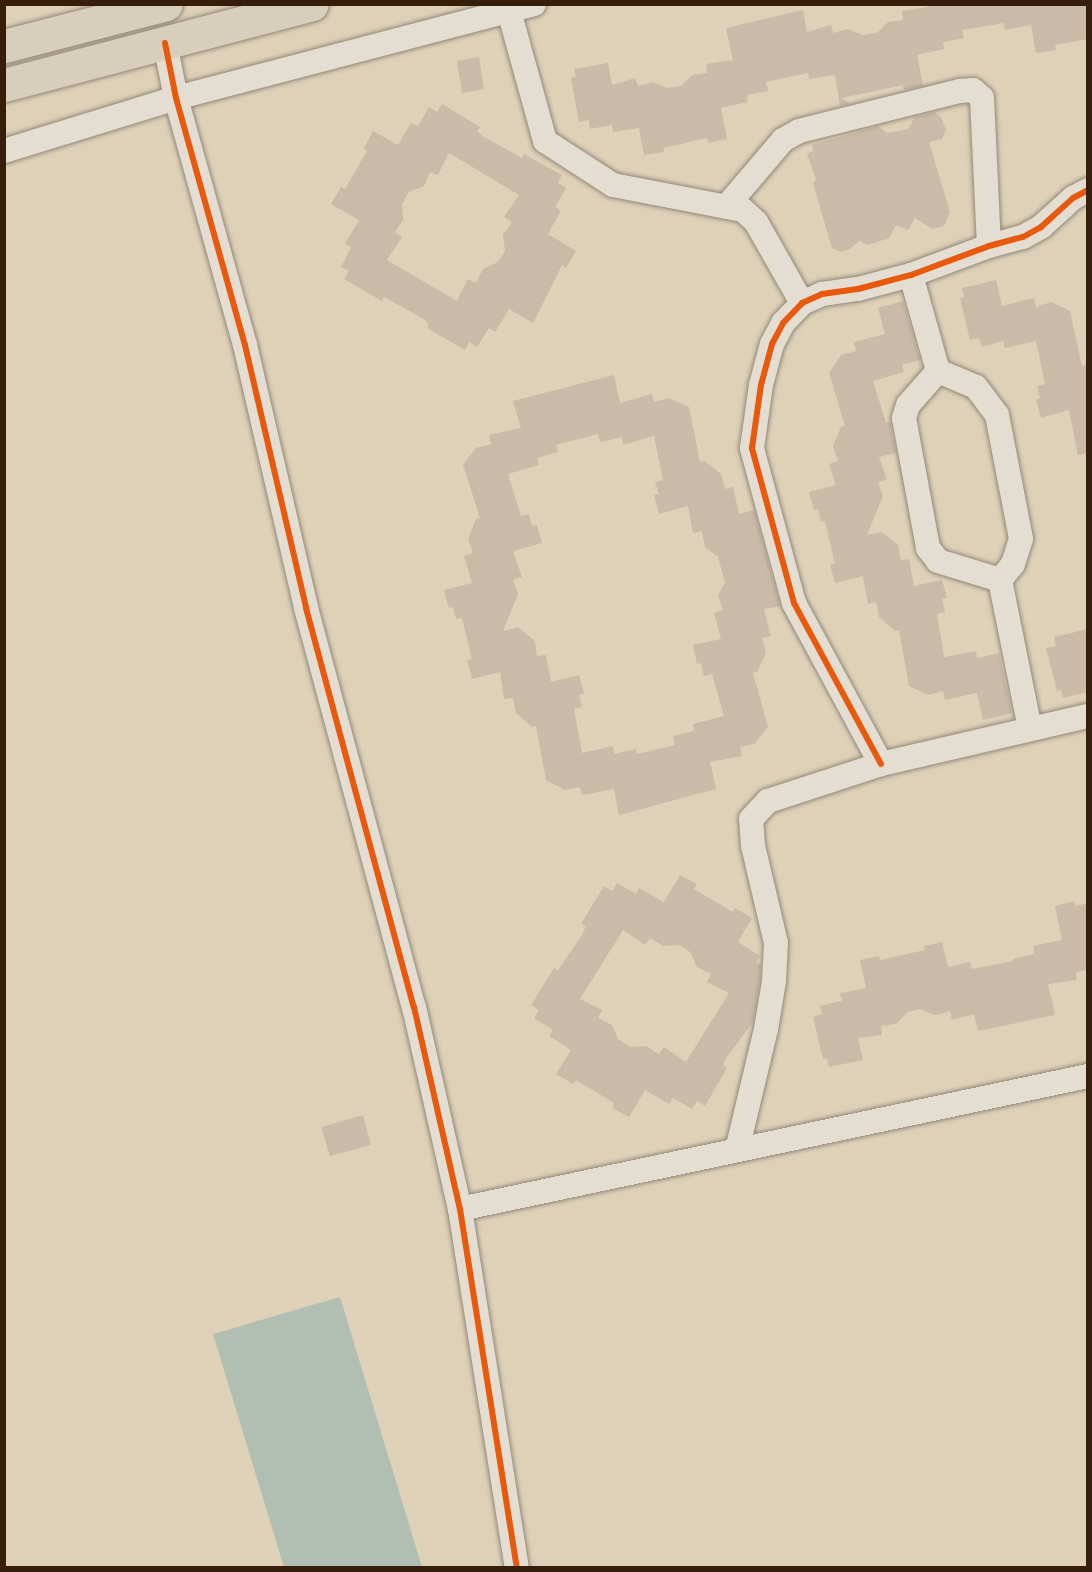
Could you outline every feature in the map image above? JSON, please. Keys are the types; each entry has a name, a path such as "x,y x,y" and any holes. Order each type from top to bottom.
{"highway":[{"path":"4,46 166,4"},
{"path":"4,85 312,4"}],"street":[{"path":"4,151 176,98 534,4"},
{"path":"509,11 545,141 613,185 744,210 756,222 802,303"},
{"path":"165,43 176,98 245,345 306,608 414,1007 460,1209 517,1568"},
{"path":"726,207 783,140 799,131 960,91 973,90 982,98 989,246"},
{"path":"881,764 794,603 752,448 761,385 772,344 783,323 802,303 822,294 858,289 911,275 989,246 1023,237 1041,227 1073,198 1088,190"},
{"path":"911,275 938,371"},
{"path":"938,371 908,405 904,418 928,548 938,561 1000,580"},
{"path":"938,371 976,387 997,415 1021,539 1013,564 1000,580"},
{"path":"1000,580 1030,729"},
{"path":"737,1150 766,1029 774,981 776,943 753,846 751,819 768,801 881,764 1088,716"},
{"path":"460,1209 1088,1076"}],"shaded area":[{"path":"340,1297 422,1567 284,1567 213,1334"}],"building":[{"path":"928,4 1088,4 1088,39 1055,45 1056,50 1036,53 1031,25 1005,30 1004,23 962,30 964,38 943,42 944,49 917,55 923,86 904,90 903,85 842,98 850,104 840,106 835,75 809,79 808,73 766,82 768,91 747,95 748,102 721,108 727,139 708,143 707,138 663,148 664,152 644,155 639,128 613,132 612,125 590,129 589,120 579,122 571,78 576,77 574,69 608,63 612,85 635,78 638,86 653,82 667,88 681,86 692,75 707,73 706,64 733,60 726,28 803,10 807,32 831,25 833,33 848,29 863,35 877,33 888,22 903,20 902,11 928,7"},
{"path":"479,57 484,89 462,93 457,61"},
{"path":"442,104 480,127 477,131 484,137 522,158 524,154 562,175 558,183 566,188 555,207 561,211 548,234 576,251 566,268 562,265 533,323 509,309 495,332 489,328 477,347 469,342 465,350 427,328 429,324 422,318 384,297 382,301 344,279 349,271 341,267 351,247 345,244 359,220 331,204 341,187 345,189 367,151 364,148 373,131 398,145 411,123 418,126 429,107 437,112","holes":["449,153 519,195 504,217 512,222 503,235 505,251 498,262 483,269 476,283 468,279 457,301 387,260 402,237 395,232 403,220 402,204 409,192 424,186 430,172 438,175"]},
{"path":"934,112 941,117 946,130 942,139 929,142 950,212 944,226 932,229 915,218 908,230 896,225 889,238 868,245 859,241 850,249 841,252 832,248 813,183 816,179 807,154 813,151 812,145 878,126 887,133 908,129 915,117"},
{"path":"996,280 1002,306 1034,298 1036,307 1051,302 1070,311 1082,366 1088,364 1088,454 1078,455 1069,410 1041,418 1036,400 1040,398 1037,386 1045,384 1036,341 1005,348 1003,341 982,347 979,338 970,340 960,298 964,297 962,288"},
{"path":"903,301 920,360 902,365 904,372 873,381 886,423 890,422 896,453 879,457 887,479 878,482 883,496 867,535 882,532 898,545 901,560 909,559 914,586 942,580 947,598 942,599 945,612 937,614 944,657 976,651 977,658 999,653 1012,713 983,720 977,693 945,700 943,691 928,695 909,686 899,630 895,631 879,617 876,602 868,604 863,576 835,583 830,565 835,564 825,521 821,522 818,509 814,510 809,492 836,485 829,464 838,461 833,446 841,427 845,426 829,373 841,355 856,351 854,342 885,334 878,308"},
{"path":"614,375 620,403 652,394 654,402 669,398 689,407 700,462 705,461 721,474 725,489 733,487 739,514 754,510 780,606 764,609 771,636 762,638 766,653 757,672 753,673 768,727 754,744 740,747 742,756 710,762 716,789 619,815 614,789 582,795 580,787 565,790 546,780 536,726 532,727 516,713 513,698 504,699 500,672 472,679 467,660 472,659 462,618 456,619 453,607 449,608 444,590 472,583 464,556 473,553 468,539 476,519 480,518 463,465 476,448 491,444 489,435 521,428 513,401","holes":["598,434 600,442 622,437 623,445 654,436 663,480 655,482 659,494 654,495 659,514 688,506 693,533 702,531 705,547 718,557 725,582 718,595 723,610 714,613 721,639 693,645 697,664 701,663 704,676 712,674 724,716 693,724 694,731 673,736 675,745 637,754 636,749 614,754 613,746 582,753 574,709 582,707 579,695 584,693 579,675 551,682 546,655 537,656 535,641 518,627 503,631 518,594 513,580 522,577 513,551 542,543 537,525 532,526 529,514 521,516 508,474 539,465 537,458 558,452 556,445"]},
{"path":"1088,629 1088,692 1063,698 1061,690 1057,691 1046,648 1056,646 1054,637"},
{"path":"680,875 697,884 694,889 733,912 735,908 752,918 738,942 760,956 756,962 761,965 753,1022 727,1057 723,1065 727,1068 705,1106 697,1101 692,1109 673,1098 669,1104 645,1090 629,1117 612,1108 614,1103 576,1080 573,1084 556,1074 571,1050 549,1036 553,1030 534,1018 539,1010 531,1005 554,968 558,970 582,935 586,926 581,924 604,886 612,891 617,883 636,894 639,888 664,902","holes":["623,930 645,945 650,938 663,946 679,945 690,952 697,967 711,974 707,982 729,993 686,1062 664,1047 659,1054 646,1046 630,1047 618,1039 612,1025 598,1018 602,1010 580,999"]},
{"path":"1074,901 1076,906 1088,903 1088,970 1076,972 1077,980 1048,984 1055,1015 978,1031 974,1014 952,1020 950,1011 935,1015 920,1009 908,1012 896,1024 881,1026 882,1035 858,1038 863,1060 829,1067 827,1058 823,1059 813,1017 822,1014 820,1006 842,1001 840,993 866,988 860,960 879,956 880,960 925,950 924,946 942,942 948,967 970,962 972,969 1013,961 1013,959 1034,954 1033,946 1062,940 1055,906"},
{"path":"363,1115 371,1145 330,1156 321,1127"}],"cycle path":[{"path":"165,43 176,98 245,345 306,608 414,1007 460,1209 517,1568"},
{"path":"881,764 794,603 752,448 761,385 772,344 783,323 802,303 822,294 858,289 911,275 989,246 1023,237 1041,227 1073,198 1088,190"}]}
